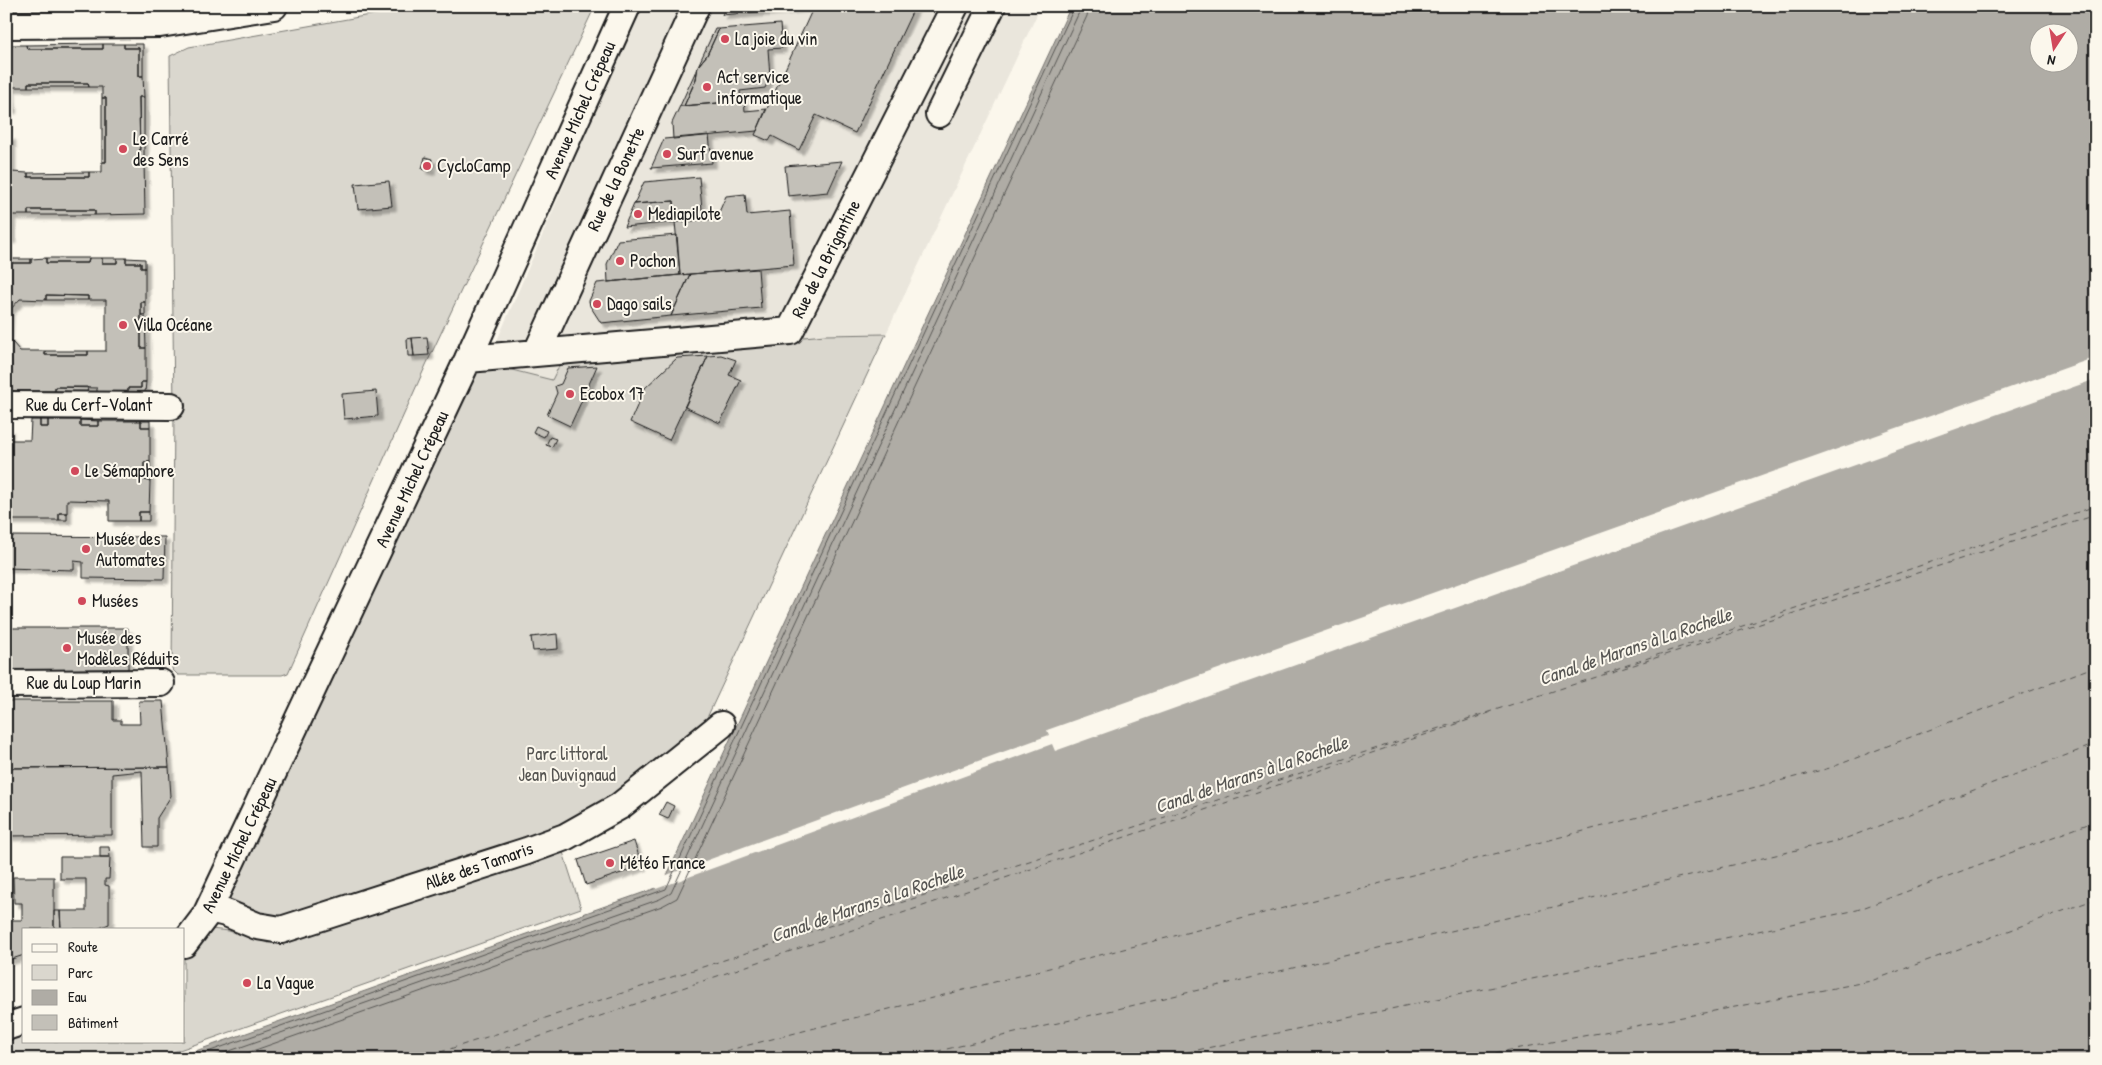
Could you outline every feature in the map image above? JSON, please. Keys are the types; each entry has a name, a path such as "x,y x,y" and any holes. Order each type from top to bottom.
{"street":[{"path":"6,25 160,24 272,6"},
{"name":"Avenue Michel Crépeau","path":"185,943 209,909 468,359 628,6"},
{"name":"Rue de la Bonette","path":"537,352 696,6"},
{"name":"Rue de la Brigantine","path":"468,359 790,331 955,6"},
{"path":"939,114 992,6"},
{"name":"Rue du Cerf-Volant","path":"6,404 171,406"},
{"name":"Rue du Loup Marin","path":"6,684 162,683"},
{"name":"Allée des Tamaris","path":"209,909 226,912 257,926 281,930 534,848 565,836 620,806 721,725"},
{"path":"6,1027 22,1022"}],"shaded area":[{"path":"641,6 1041,6 886,334 825,335 552,380 490,364 490,357"}],"green space":[{"path":"421,6 595,6 426,365 288,673 282,675 178,675 172,669 174,411 170,56 189,47"},
{"name":"Parc littoral Jean Duvignaud","path":"886,334 705,722 620,806 278,922 209,909 468,359 552,380 562,360 825,335"},
{"path":"562,849 581,908 154,1059 6,1059 6,1035 22,1030 22,1042 185,1042 185,957 211,929 229,931 269,943"}],"water":[{"name":"Canal de Marans à La Rochelle","path":"1071,6 2096,6 2096,1059 173,1059 662,886"}],"pier":[{"path":"2096,357 2096,379 1055,751 1052,744 656,889 655,886 660,884 664,876 1049,735 1047,730"}],"building":[{"path":"726,6 770,6 768,11 722,15"},
{"path":"770,6 814,6 768,11"},
{"path":"814,6 915,6 855,133 816,115 799,150 772,136 769,141 755,135"},
{"path":"780,24 782,48 768,49 770,77 765,88 740,91 741,101 684,106 696,79 698,66 707,55 719,29"},
{"path":"715,29 719,29 707,55 698,66"},
{"name":"Le Carré des Sens","path":"103,44 124,44 124,48 139,48 139,76 143,76 144,97 139,97 140,162 144,161 145,214 95,215 95,210 28,210 28,215 7,215 6,239 6,136 7,162 11,162 11,172 28,173 28,177 89,177 89,172 102,172 102,162 106,162 106,98 102,98 102,87 89,87 88,83 28,83 28,87 11,87 11,96 6,96 6,49 9,49 9,45 26,45 27,49 103,49"},
{"path":"103,44 103,49 27,49 26,45"},
{"path":"124,44 143,44 143,76 139,76 139,48 124,48"},
{"path":"698,66 696,79 684,106 680,106"},
{"path":"28,83 88,83 89,87 28,87"},
{"path":"6,96 11,96 12,109 7,109"},
{"path":"139,97 144,97 144,161 140,162"},
{"path":"102,98 106,98 106,162 102,162"},
{"path":"744,101 745,111 766,109 757,131 673,139 672,123 680,106"},
{"path":"709,135 712,163 651,168 664,139"},
{"path":"7,136 11,136 11,162 7,162"},
{"name":"CycloCamp","path":"425,157 432,159 430,171 422,169"},
{"path":"842,161 828,192 788,196 785,166"},
{"path":"89,172 89,177 28,177 28,173"},
{"path":"699,177 703,220 675,222 674,201 634,204 644,182"},
{"path":"389,181 392,206 358,209 355,184"},
{"path":"745,194 747,215 790,211 794,265 680,275 675,222 716,219 726,196"},
{"path":"674,201 675,222 624,227 634,204"},
{"path":"28,210 95,210 95,215 28,215"},
{"path":"7,215 11,215 11,239 7,239"},
{"path":"677,235 680,275 608,282 607,264 618,240"},
{"path":"6,239 8,259 31,259 31,263 6,263"},
{"name":"Villa Océane","path":"46,258 46,263 88,263 89,258 102,258 102,263 117,263 117,258 126,258 126,263 141,263 141,268 145,268 145,302 141,302 141,348 146,348 146,382 141,382 141,388 128,388 128,392 97,392 97,388 55,387 55,391 6,391 6,335 20,351 45,351 45,355 88,355 88,351 106,351 106,300 88,300 88,296 46,295 46,300 20,299 9,311 9,315 6,315 6,263 31,263 31,259"},
{"path":"46,258 89,258 88,263 46,263"},
{"path":"102,258 117,258 117,263 102,263"},
{"path":"126,258 145,259 145,268 141,268 141,263 126,263"},
{"path":"758,269 761,308 671,316 690,274"},
{"path":"690,274 671,316 601,323 590,306 589,301 597,283"},
{"path":"46,295 88,296 88,300 46,300"},
{"path":"141,302 145,302 145,315 141,315"},
{"path":"6,315 9,315 8,335 6,335"},
{"path":"141,315 145,315 146,348 141,348"},
{"path":"427,337 429,355 414,356 412,338"},
{"path":"412,338 414,356 408,356 407,339"},
{"path":"45,351 88,351 88,355 45,355"},
{"path":"721,355 736,360 729,375 741,380 720,423 685,407 708,356"},
{"path":"708,356 669,440 630,422 645,388 677,358"},
{"path":"597,366 586,391 583,390 581,397 583,398 570,426 547,415 557,393 555,386 561,384 568,368"},
{"path":"141,382 146,382 145,392 128,392 128,388 141,388"},
{"path":"55,387 88,388 87,392 55,391"},
{"path":"376,391 378,416 344,419 342,394"},
{"name":"Le Sémaphore","path":"31,420 40,420 40,427 48,427 48,420 80,420 80,426 98,426 98,421 141,421 141,427 150,427 150,462 144,462 144,480 150,481 149,512 139,512 139,521 109,521 109,501 67,500 67,513 59,513 59,520 6,520 6,428 9,428 8,440 30,440"},
{"path":"40,420 48,420 48,427 40,427"},
{"path":"80,420 98,421 98,426 80,426"},
{"path":"141,421 150,421 150,427 141,427"},
{"path":"536,426 547,431 544,437 533,432"},
{"path":"550,437 556,439 552,447 546,445"},
{"path":"144,462 150,462 150,481 144,480"},
{"path":"139,512 149,512 149,521 139,521"},
{"path":"59,513 67,513 67,520 59,520"},
{"name":"Musée des Automates","path":"6,536 165,537 164,579 83,578 83,562 74,561 74,570 6,568"},
{"name":"Musée des Modèles Réduits","path":"6,628 128,628 128,669 6,670"},
{"path":"557,634 558,649 533,651 531,637"},
{"path":"6,701 113,701 113,720 121,720 121,724 140,724 139,701 163,701 169,767 6,768"},
{"path":"169,767 171,796 157,818 157,847 144,847 142,771 112,774 112,835 6,836 6,768"},
{"path":"666,802 674,806 668,819 659,815"},
{"name":"Météo France","path":"634,841 642,866 586,885 578,860"},
{"path":"100,847 109,847 110,857 100,857"},
{"path":"60,857 110,857 109,879 105,879 105,885 109,886 109,924 99,928 61,928 60,911 86,911 86,879 60,879"},
{"path":"13,877 54,877 54,928 22,928 22,956 6,961 6,920 22,920 22,903 14,903"},
{"path":"54,911 60,911 61,928 54,928"}],"ferry route":[{"path":"1604,673 2096,506"},
{"path":"419,1059 2096,515"},
{"path":"694,1059 1830,768 2096,666"},
{"path":"474,1059 1492,712"},
{"path":"904,1059 1844,839 2096,744"},
{"path":"1155,1059 1857,910 2096,821"},
{"path":"1463,1059 1871,981 2096,899"}],"place":[{"name":"La joie du vin","path":"725,39"},
{"name":"Act service informatique","path":"707,87"},
{"name":"Le Carré des Sens","path":"123,149"},
{"name":"Surf avenue","path":"667,154"},
{"name":"CycloCamp","path":"427,166"},
{"name":"Mediapilote","path":"638,214"},
{"name":"Pochon","path":"620,261"},
{"name":"Dago sails","path":"597,304"},
{"name":"Villa Océane","path":"123,325"},
{"name":"Ecobox 17","path":"570,394"},
{"name":"Le Sémaphore","path":"75,471"},
{"name":"Musée des Automates","path":"86,549"},
{"name":"Musées","path":"82,601"},
{"name":"Musée des Modèles Réduits","path":"67,648"},
{"name":"Météo France","path":"610,863"},
{"name":"La Vague","path":"247,983"}]}
